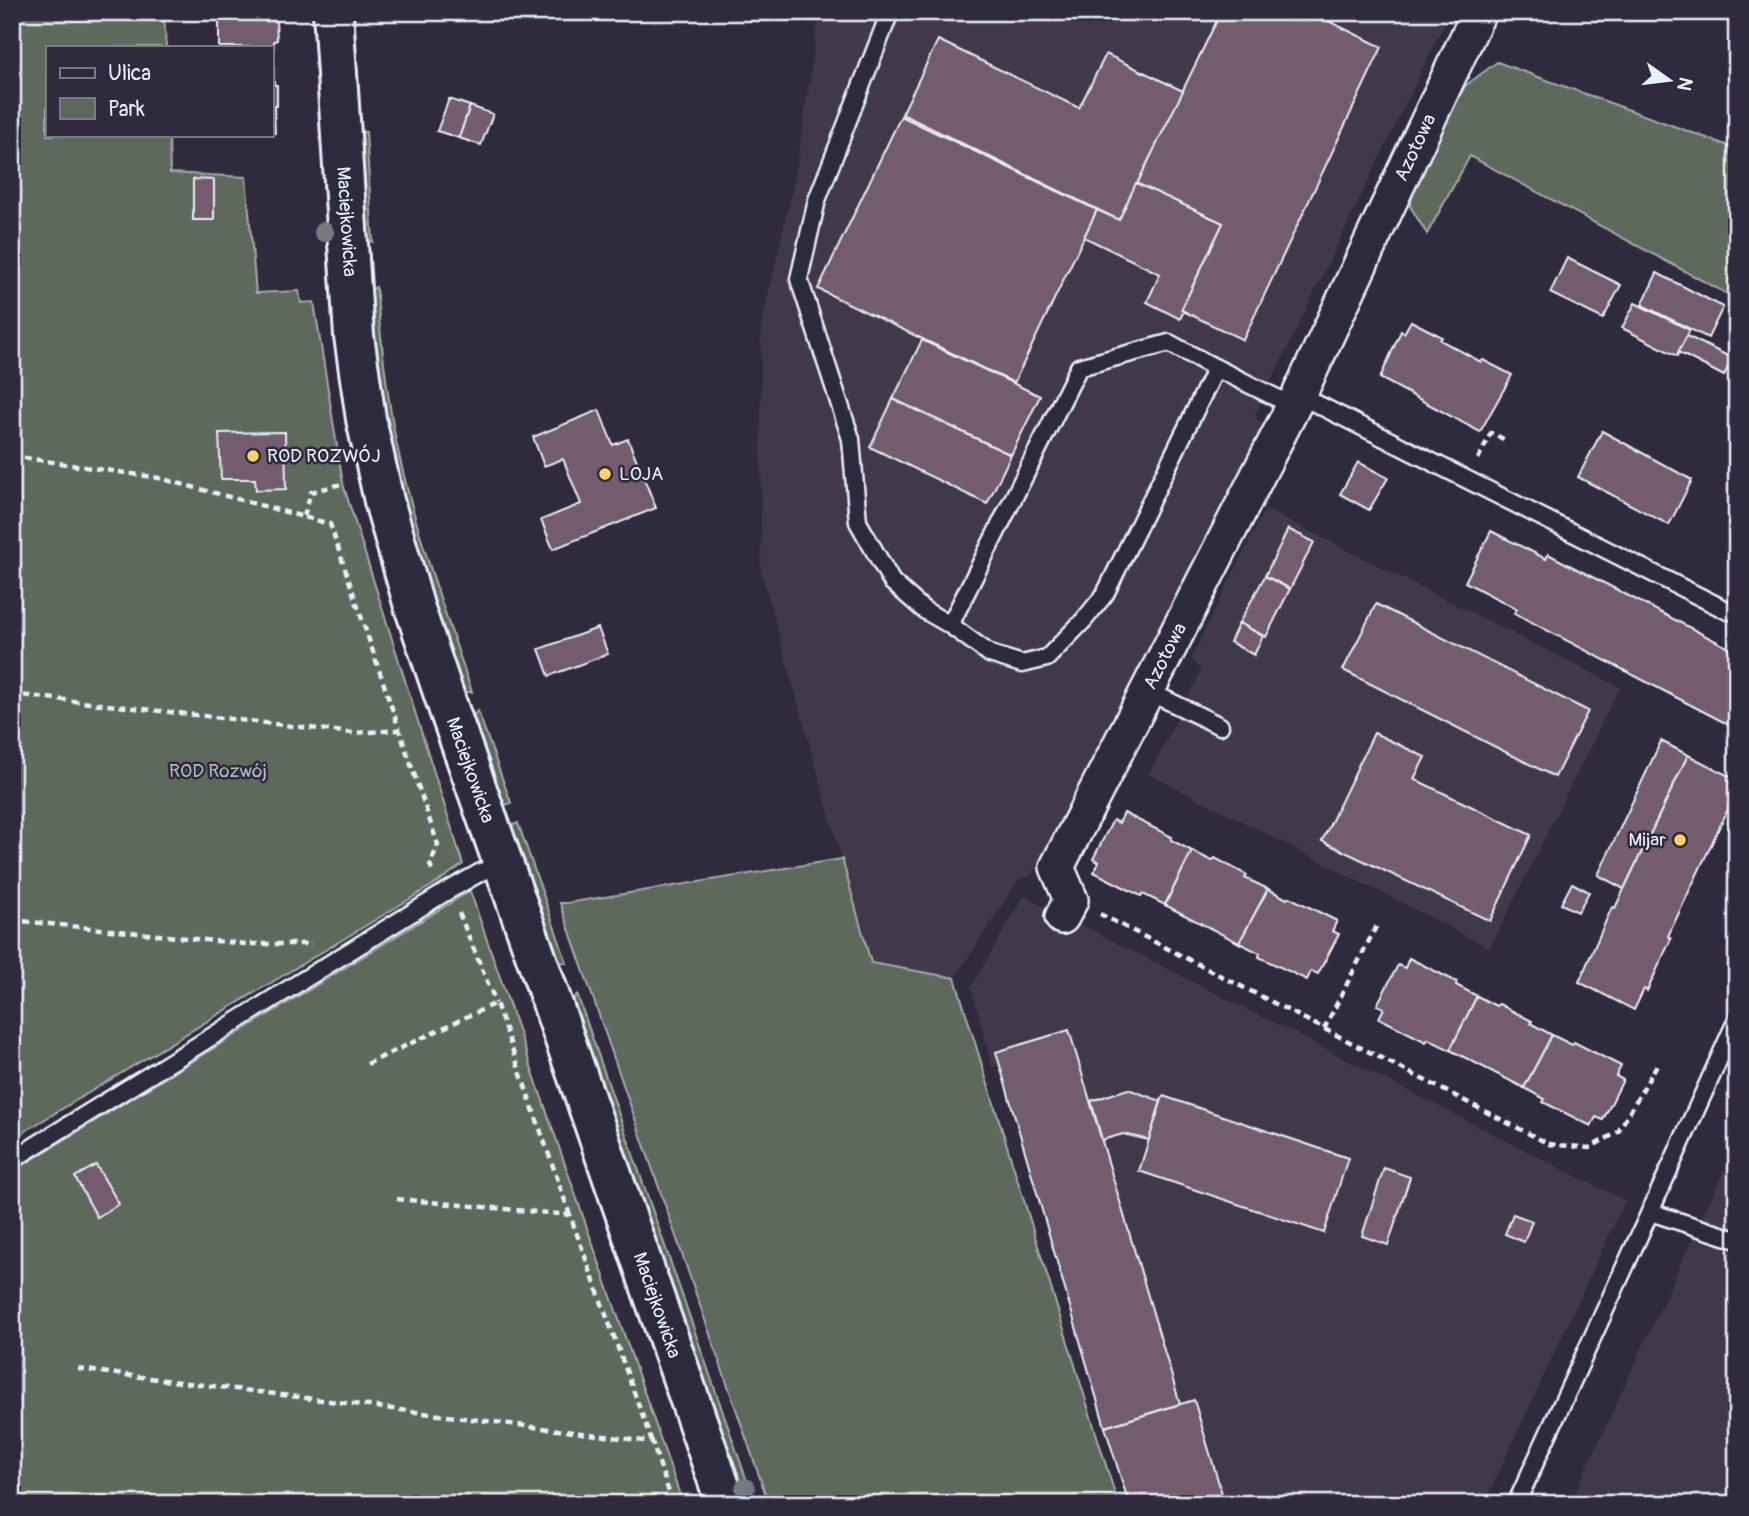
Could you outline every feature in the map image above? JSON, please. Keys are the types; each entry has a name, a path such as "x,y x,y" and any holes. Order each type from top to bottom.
{"street":[{"name":"Maciejkowicka","path":"332,12 354,337 371,446 384,501 414,606 726,1504"},
{"name":"Azotowa","path":"1066,908 1058,867 1296,401 1479,12"}],"lane":[{"path":"890,12 817,200 799,279 851,439 858,522 892,582 924,610 990,654 1021,664 1047,658 1105,594 1216,368"},
{"path":"950,625 1079,367 1169,343 1216,368 1296,401 1468,480 1728,611"},
{"path":"1148,691 1220,726"},
{"path":"12,1160 446,892 503,864"},
{"path":"1516,1504 1737,1019"},
{"path":"1650,1212 1737,1240"}],"path":[{"path":"1468,480 1491,433 1508,441"},
{"path":"12,456 159,478 330,524 438,845 426,872"},
{"path":"304,516 311,492 356,480"},
{"path":"12,694 353,733 398,730"},
{"path":"430,865 446,892 496,1003 673,1504"},
{"path":"1066,908 1324,1029 1549,1144 1589,1147 1618,1132 1658,1063"},
{"path":"12,920 245,944 311,944 323,938"},
{"path":"1324,1029 1378,923"},
{"path":"367,1063 496,1003"},
{"path":"397,1199 570,1215"},
{"path":"78,1369 652,1442"}],"shaded area":[{"path":"821,12 1450,12 1255,415 1262,425 1032,875 1019,879 955,978 871,963 761,571 761,327 796,173"},
{"path":"1265,509 1620,687 1490,948 1149,774 1201,671 1191,658"},
{"path":"1024,896 1625,1201 1484,1504 1129,1504 1000,1066 992,1067 971,987"},
{"path":"1737,1142 1737,1504 1570,1504"}],"green space":[{"name":"ROD Rozwój","path":"12,12 164,12 166,46 46,46 46,136 169,136 170,173 246,177 256,293 299,291 301,303 314,302 343,484 463,864 438,882 12,1139"},
{"path":"1497,62 1737,149 1737,280 1731,296 1470,156 1427,234 1410,206 1416,181 1465,86"},
{"path":"359,132 366,132 373,242 365,239"},
{"path":"376,287 389,403 403,473 430,568 472,692 463,692 422,570 396,476 382,407 373,330 369,291"},
{"path":"478,711 511,803 503,806 472,716"},
{"path":"518,823 567,963 558,962 510,826"},
{"path":"842,859 871,963 955,978 1118,1504 769,1504 560,903"},
{"path":"470,891 683,1504 12,1504 12,1172"},
{"path":"577,994 755,1504 746,1504 572,1002"}],"building":[{"path":"219,12 274,12 277,40 274,41 274,85 277,85 277,106 274,106 275,133 273,133 273,46 219,46"},
{"path":"1221,12 1310,12 1382,47 1243,340 1181,310 1223,223 1137,184"},
{"path":"938,40 1079,108 1106,54 1183,91 1119,220 902,114"},
{"path":"449,99 470,106 459,138 437,131"},
{"path":"470,106 493,114 481,145 459,138"},
{"path":"901,116 1097,210 1014,383 818,289"},
{"path":"193,179 214,180 214,220 193,220"},
{"path":"1136,183 1223,223 1181,310 1184,311 1180,319 1147,302 1160,274 1084,237 1097,210 1119,220"},
{"path":"1567,258 1621,285 1603,319 1550,293"},
{"path":"1657,273 1723,307 1708,338 1642,305"},
{"path":"1635,303 1690,330 1677,356 1622,328"},
{"path":"1411,321 1481,362 1483,360 1512,375 1480,432 1380,378 1401,331 1404,333"},
{"path":"1687,336 1732,358 1724,376 1678,352"},
{"path":"922,340 1040,396 1011,455 893,399"},
{"path":"893,399 1011,455 987,504 870,447"},
{"name":"LOJA","path":"599,410 613,445 628,439 656,508 553,549 541,520 581,504 563,459 544,466 533,437"},
{"path":"1602,431 1692,480 1669,525 1578,477"},
{"name":"ROD ROZWÓJ","path":"285,432 286,489 256,490 255,479 221,479 219,433"},
{"path":"1358,462 1388,478 1369,510 1340,494"},
{"path":"1288,529 1314,542 1290,589 1265,576"},
{"path":"1491,531 1546,559 1548,554 1737,652 1737,729 1514,613 1517,609 1465,582"},
{"path":"1265,576 1290,589 1266,637 1239,623"},
{"path":"1376,604 1588,711 1555,777 1343,670"},
{"path":"1239,623 1263,636 1254,655 1230,642"},
{"path":"598,628 608,654 549,676 539,649"},
{"path":"1374,733 1425,757 1414,779 1531,835 1490,921 1322,841"},
{"path":"1661,741 1688,755 1624,889 1598,875"},
{"name":"Mijar","path":"1688,755 1737,780 1737,790 1668,936 1671,939 1647,991 1644,989 1634,1010 1579,982 1612,907 1615,908"},
{"path":"1124,813 1172,837 1171,840 1192,851 1165,905 1094,872 1099,862 1093,859 1113,820 1119,823"},
{"path":"1192,851 1212,861 1215,858 1247,875 1245,878 1268,889 1239,943 1165,905"},
{"path":"1572,883 1589,892 1578,912 1561,904"},
{"path":"1268,889 1337,921 1332,931 1339,934 1318,974 1311,971 1307,980 1259,957 1260,953 1239,943"},
{"path":"1409,958 1457,982 1456,985 1477,996 1450,1050 1428,1039 1426,1042 1379,1018 1384,1008 1377,1005 1398,965 1405,968"},
{"path":"1477,996 1532,1021 1530,1023 1552,1035 1524,1088 1450,1050"},
{"path":"1069,1030 1180,1404 1105,1427 996,1052"},
{"path":"1552,1035 1572,1045 1574,1042 1621,1066 1616,1076 1623,1080 1603,1120 1596,1117 1591,1126 1543,1102 1545,1099 1524,1088"},
{"path":"1128,1089 1161,1101 1149,1140 1123,1134 1102,1140 1091,1101"},
{"path":"1163,1096 1348,1158 1324,1233 1139,1171"},
{"path":"96,1165 119,1204 97,1217 75,1177"},
{"path":"1384,1168 1410,1177 1388,1245 1362,1236"},
{"path":"1513,1214 1532,1221 1524,1242 1505,1234"},
{"path":"1194,1400 1225,1504 1129,1504 1105,1427"}],"place":[{"name":"ROD ROZWÓJ","path":"253,456"},
{"name":"LOJA","path":"605,474"},
{"name":"Mijar","path":"1680,840"}]}
